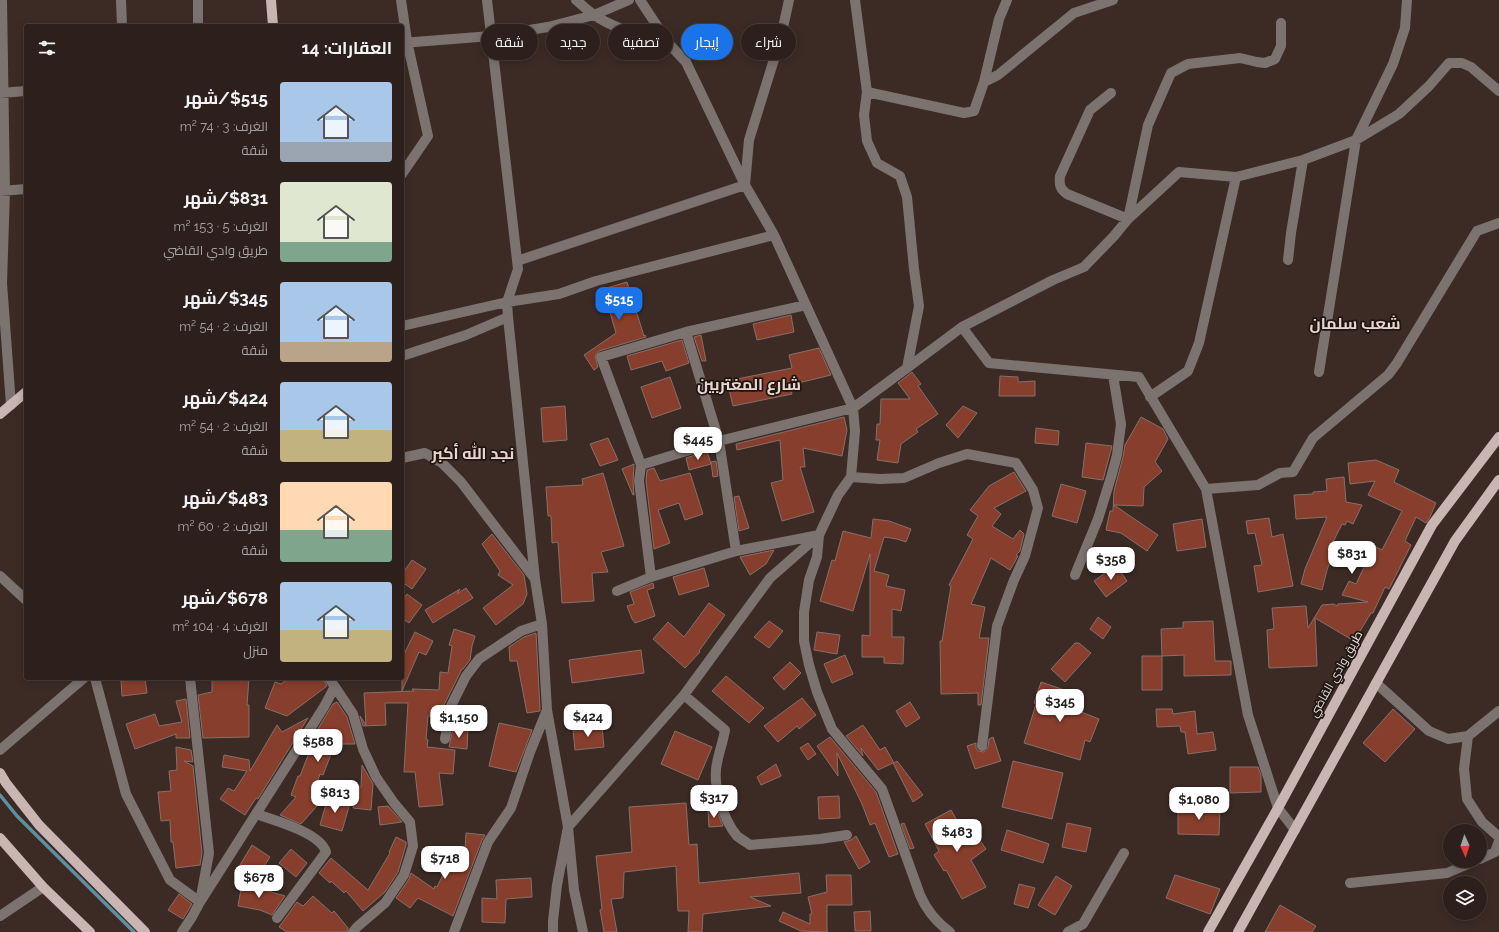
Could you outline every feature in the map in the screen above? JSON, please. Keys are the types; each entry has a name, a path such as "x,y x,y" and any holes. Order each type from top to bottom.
{"main road":[{"path":"271,0 272,24"},
{"path":"0,414 24,394"},
{"name":"طريق وادي القاضي","path":"1208,932 1278,808 1432,525 1499,437"},
{"path":"1238,932 1455,542 1499,480"},
{"path":"0,773 6,783 39,825 145,932"},
{"path":"0,838 43,888 90,932"}],"street":[{"path":"2,0 1,93 3,191 1,283 11,405"},
{"path":"121,0 122,24"},
{"path":"198,0 198,24"},
{"path":"401,0 403,24"},
{"path":"487,0 490,24"},
{"path":"576,0 594,15 611,24"},
{"path":"538,29 594,15 629,0"},
{"path":"640,0 656,24"},
{"path":"745,185 749,140 781,37 789,0"},
{"path":"855,0 867,92 864,115 867,140 877,163 900,176 907,197 919,306 907,368"},
{"path":"867,92 964,113 974,111 984,82 999,19 1007,0"},
{"path":"984,82 998,75 1074,13 1113,0"},
{"path":"1319,372 1356,140 1393,64 1405,28 1407,0"},
{"path":"1128,219 1148,125 1171,73 1188,64 1240,58 1266,63 1275,59 1281,46 1281,22"},
{"path":"404,32 405,42 428,136 404,171"},
{"path":"405,42 481,37"},
{"path":"673,47 686,62 745,185 774,235 853,408 855,432 852,477 838,495 820,535 817,557 808,586 804,612 804,641 816,692 832,729 882,789 922,900 927,910 939,924 950,932"},
{"path":"494,60 518,269 506,302 535,579 542,624 547,710 568,827 574,890 583,932"},
{"path":"640,465 718,441 853,408 962,326 1053,280 1084,267 1128,219 1179,172 1236,177 1303,160 1356,140 1399,114 1429,86 1450,63 1462,63 1471,67 1499,91"},
{"path":"1,93 24,91"},
{"path":"1110,93 1090,110 1060,176 1059,183 1061,190 1067,194 1128,219"},
{"path":"1288,260 1303,160"},
{"path":"1150,397 1188,371 1199,343 1226,228 1236,177"},
{"path":"517,261 745,185"},
{"path":"3,191 24,189"},
{"path":"1206,489 1258,485 1280,474 1293,472 1313,438 1388,375 1397,363 1477,231 1499,222"},
{"path":"404,326 506,302 559,294 596,281 774,235"},
{"path":"651,577 639,481 640,465 601,357 686,332 806,305"},
{"path":"404,355 466,335 508,317"},
{"path":"962,326 989,363 1139,377 1206,489 1248,715 1278,808 1294,830"},
{"path":"686,332 718,441 736,551"},
{"path":"1076,575 1098,519 1117,455 1121,424 1113,375"},
{"path":"404,458 425,453 442,463 461,482 535,579"},
{"path":"852,477 880,479 904,478 967,454 1016,462 1033,490 1038,508 1025,556 1014,580 998,626 982,746"},
{"path":"617,591 651,577 736,551 820,535"},
{"path":"553,932 557,885 568,827 684,695 770,578 820,535"},
{"path":"0,576 24,598"},
{"path":"445,739 450,708 466,676 479,659 521,631 542,624"},
{"path":"0,750 82,680"},
{"path":"96,680 126,794 170,880 200,902"},
{"path":"190,680 209,853 200,902"},
{"path":"330,680 353,714 363,749 376,777 394,803 410,822 413,846 404,875 385,903 353,932"},
{"path":"1376,683 1429,731 1448,739 1468,736 1499,711"},
{"path":"182,932 324,707 334,688"},
{"path":"684,695 725,730 723,744 717,763 716,779 718,796 728,820 738,836 750,845 820,839 847,835"},
{"path":"456,931 488,842 511,808 530,752 547,710"},
{"path":"1468,736 1464,769 1467,799 1482,822 1499,837"},
{"path":"256,814 306,833 325,847 326,852 277,918"},
{"path":"1487,856 1495,852 1499,841"},
{"path":"1068,932 1083,924 1124,853"},
{"path":"1350,883 1447,873 1459,868"},
{"path":"0,916 43,888"}],"building":[{"path":"627,282 644,336 645,335 646,337 599,351 595,356 598,367 594,370 584,355 616,333 603,289"},
{"path":"791,315 794,332 757,340 753,324"},
{"path":"701,335 706,361 702,361 694,337"},
{"path":"682,340 689,363 666,371 662,361 631,370 627,356"},
{"path":"819,348 831,375 790,385 792,394 733,406 727,381 792,368 789,355"},
{"path":"912,372 921,384 918,386 938,414 916,429 918,432 901,444 898,463 877,460 880,440 876,440 877,424 880,424 881,399 910,399 898,383"},
{"path":"1000,376 1018,377 1018,382 1035,381 1035,396 999,396"},
{"path":"670,377 681,408 652,418 641,387"},
{"path":"565,406 567,440 543,442 541,408"},
{"path":"963,406 977,413 958,438 946,425"},
{"path":"844,417 847,430 842,456 803,448 805,467 800,467 814,512 782,521 771,483 783,480 780,440 737,450 736,444"},
{"path":"1141,417 1163,429 1168,439 1155,462 1162,471 1144,487 1143,506 1114,505 1158,535 1147,551 1121,533 1106,530 1110,511 1113,511 1114,491 1125,445"},
{"path":"1036,428 1059,431 1058,445 1035,443"},
{"path":"608,438 618,460 600,466 590,444"},
{"path":"1086,443 1112,446 1103,480 1082,477"},
{"path":"707,451 711,464 689,470 686,458"},
{"path":"1376,460 1399,470 1394,482 1436,503 1429,519 1426,523 1416,517 1405,541 1411,545 1389,589 1385,587 1373,613 1371,613 1354,641 1315,618 1317,666 1269,668 1267,630 1274,629 1272,608 1306,606 1308,628 1322,605 1334,604 1337,606 1338,604 1368,602 1342,595 1349,581 1356,584 1374,546 1382,550 1402,511 1368,495 1375,481 1350,484 1348,463"},
{"path":"716,461 718,476 713,477 711,462"},
{"path":"634,464 634,495 633,495 622,469"},
{"path":"654,468 660,481 690,473 703,514 685,520 679,503 658,510 670,543 654,549 646,481 647,470"},
{"path":"1014,472 1026,491 994,508 1001,514 992,526 1013,539 1020,530 1024,534 1020,551 1016,555 1018,556 1010,570 991,558 971,604 985,607 979,638 989,638 981,705 978,705 978,693 941,694 940,641 942,641 951,586 949,585 973,539 967,535 978,516 970,510 989,486"},
{"path":"603,473 624,546 601,552 608,572 592,573 594,601 562,603 558,542 552,543 551,516 548,516 546,487 583,485 582,479"},
{"path":"1344,477 1346,502 1362,505 1353,524 1347,521 1345,525 1342,524 1329,550 1334,552 1327,570 1322,590 1301,584 1305,569 1327,517 1296,519 1294,495 1313,494 1313,492 1327,491 1326,479"},
{"path":"1061,484 1086,491 1077,523 1052,516"},
{"path":"739,496 749,528 739,531 734,497"},
{"path":"1269,518 1272,537 1283,534 1293,586 1258,592 1254,566 1262,565 1255,533 1248,534 1246,521"},
{"path":"873,519 889,521 911,529 906,542 884,537 874,571 889,575 886,586 905,590 901,611 892,609 892,637 904,637 903,664 884,663 884,657 862,657 862,635 870,636 870,554 853,611 820,601 832,560 835,561 843,531 871,538"},
{"path":"1202,519 1206,547 1177,551 1173,524"},
{"path":"492,534 524,575 527,594 523,604 496,625 483,608 513,585 498,575 500,571 482,544"},
{"path":"774,550 766,564 750,575 740,557"},
{"path":"412,560 426,569 412,589 404,583 404,571"},
{"path":"1116,565 1127,581 1106,597 1094,581"},
{"path":"704,568 709,586 679,595 673,577"},
{"path":"653,583 654,588 647,590 655,616 635,623 627,606 634,604 630,592"},
{"path":"466,588 473,598 433,623 425,610 460,589 457,594"},
{"path":"407,594 422,605 409,623 404,619 404,598"},
{"path":"709,603 725,615 699,651 700,652 685,668 653,639 668,622 684,637"},
{"path":"1098,617 1111,627 1103,639 1090,629"},
{"path":"769,621 783,631 769,648 754,637"},
{"path":"1213,621 1215,661 1231,661 1231,675 1184,676 1184,655 1162,656 1161,629 1183,628 1183,622"},
{"path":"454,629 475,636 470,660 462,669 444,705 442,716 428,716 426,739 428,740 427,747 455,750 453,774 439,773 443,805 419,807 415,772 404,772 408,703 385,703 386,725 363,726 360,716 366,725 364,693 414,691 412,689 439,690 440,672 448,673 452,646 449,645"},
{"path":"415,632 433,641 426,655 419,652 402,691 402,680 404,680 404,654"},
{"path":"817,632 840,635 837,654 814,650"},
{"path":"536,633 540,711 527,713 517,661 510,661 509,647 524,637"},
{"path":"1075,643 1079,643 1091,653 1065,682 1051,669"},
{"path":"641,650 644,673 572,683 569,660"},
{"path":"845,655 853,674 832,683 824,664"},
{"path":"1142,656 1162,656 1162,690 1142,690"},
{"path":"790,662 801,673 784,690 773,678"},
{"path":"726,676 764,708 749,723 712,691"},
{"path":"145,680 147,693 122,696 121,681"},
{"path":"212,680 249,680 247,705 249,705 249,737 203,738 198,695 212,692"},
{"path":"286,680 324,680 327,686 287,716 265,708 275,682 281,684"},
{"path":"1041,682 1082,696 1076,710 1099,719 1090,742 1085,740 1080,760 1024,743"},
{"path":"802,698 816,715 799,729 797,726 778,742 764,726"},
{"path":"186,699 190,738 176,738 176,734 135,749 126,724 155,714 159,726 182,722 176,701"},
{"path":"337,702 347,717 355,744 335,744 323,775 320,774 313,794 325,797 301,824 280,815 296,797 291,795 319,727 333,704"},
{"path":"910,702 920,718 906,727 896,711"},
{"path":"1156,709 1172,709 1173,714 1195,711 1197,734 1213,732 1216,750 1188,754 1185,732 1181,732 1180,726 1157,727"},
{"path":"1393,709 1415,729 1385,762 1363,743"},
{"path":"308,718 258,799 256,798 245,815 220,799 228,788 234,791 247,771 222,767 224,755 249,760 250,771 277,725 282,732"},
{"path":"499,723 532,730 516,772 489,766"},
{"path":"863,725 880,750 885,747 894,763 897,761 923,795 913,802 893,763 878,770 861,748 863,756 846,736"},
{"path":"602,727 604,747 575,750 573,730"},
{"path":"453,728 468,729 467,749 449,747"},
{"path":"675,731 712,747 698,780 661,764"},
{"path":"830,737 876,792 898,854 889,857 875,823 870,825 862,804 837,753 838,776 817,746"},
{"path":"993,737 1001,761 975,769 967,746 976,743 976,748 978,751 984,752 988,747 989,739"},
{"path":"808,743 816,754 808,760 800,748"},
{"path":"176,747 191,750 193,762 184,761 193,766 202,853 200,865 176,868 173,842 171,842 170,820 161,821 158,792 171,791 169,771 177,770"},
{"path":"1013,761 1063,773 1052,819 1002,807"},
{"path":"776,764 781,776 761,785 757,777"},
{"path":"362,765 373,784 371,810 353,808 355,786 361,787"},
{"path":"1230,767 1258,767 1261,775 1261,792 1230,793"},
{"path":"839,796 840,818 819,819 818,797"},
{"path":"328,797 350,803 342,831 320,825"},
{"path":"686,803 689,845 697,844 699,883 799,873 801,893 750,897 771,906 703,914 702,932 688,932 689,911 678,911 676,866 624,872 623,898 611,899 617,932 604,932 600,910 602,909 596,856 632,852 629,807"},
{"path":"388,806 402,822 380,825 378,807"},
{"path":"1178,808 1220,809 1219,835 1178,834"},
{"path":"716,809 723,826 709,827 708,810"},
{"path":"951,810 968,840 976,835 986,849 971,860 986,887 962,899 946,870 944,871 934,855 939,851 925,824"},
{"path":"904,823 914,848 910,849 901,824"},
{"path":"1067,823 1091,828 1086,852 1062,847"},
{"path":"1007,830 1049,844 1043,863 1001,850"},
{"path":"466,833 485,835 453,916 418,898 410,908 396,898 409,879 411,873 434,889 435,886 437,887 449,862 451,863 459,848 465,851"},
{"path":"856,836 870,862 859,869 844,842 851,840"},
{"path":"396,837 406,842 398,872 385,892 363,911 346,891 344,893 331,881 330,883 319,873 331,858 368,890 390,853 389,852"},
{"path":"252,845 270,857 258,876 240,865"},
{"path":"291,849 307,863 296,877 279,863"},
{"path":"826,875 851,875 852,905 827,905 828,932 801,931 779,921 783,912 810,924 810,914 812,914 808,897 827,892"},
{"path":"1175,875 1220,889 1210,914 1166,898"},
{"path":"1056,876 1072,886 1055,915 1038,905"},
{"path":"531,878 532,897 506,899 505,923 482,922 482,898 497,899 496,880"},
{"path":"242,883 258,886 258,888 285,896 272,915 260,910 238,906"},
{"path":"1019,884 1035,888 1028,908 1014,904"},
{"path":"179,894 192,904 183,919 168,910"},
{"path":"313,896 332,913 334,911 348,928 347,932 287,932 279,927 297,902 303,906"},
{"path":"1280,905 1316,926 1312,932 1265,932"},
{"path":"870,911 871,931 855,931 854,912"}],"waterway":[{"path":"0,795 17,816 134,932"}],"district":[{"name":"شعب سلمان","path":"1355,323"},
{"name":"شارع المغتربين","path":"749,384"},
{"name":"نجد الله أكبر","path":"473,453"}]}
